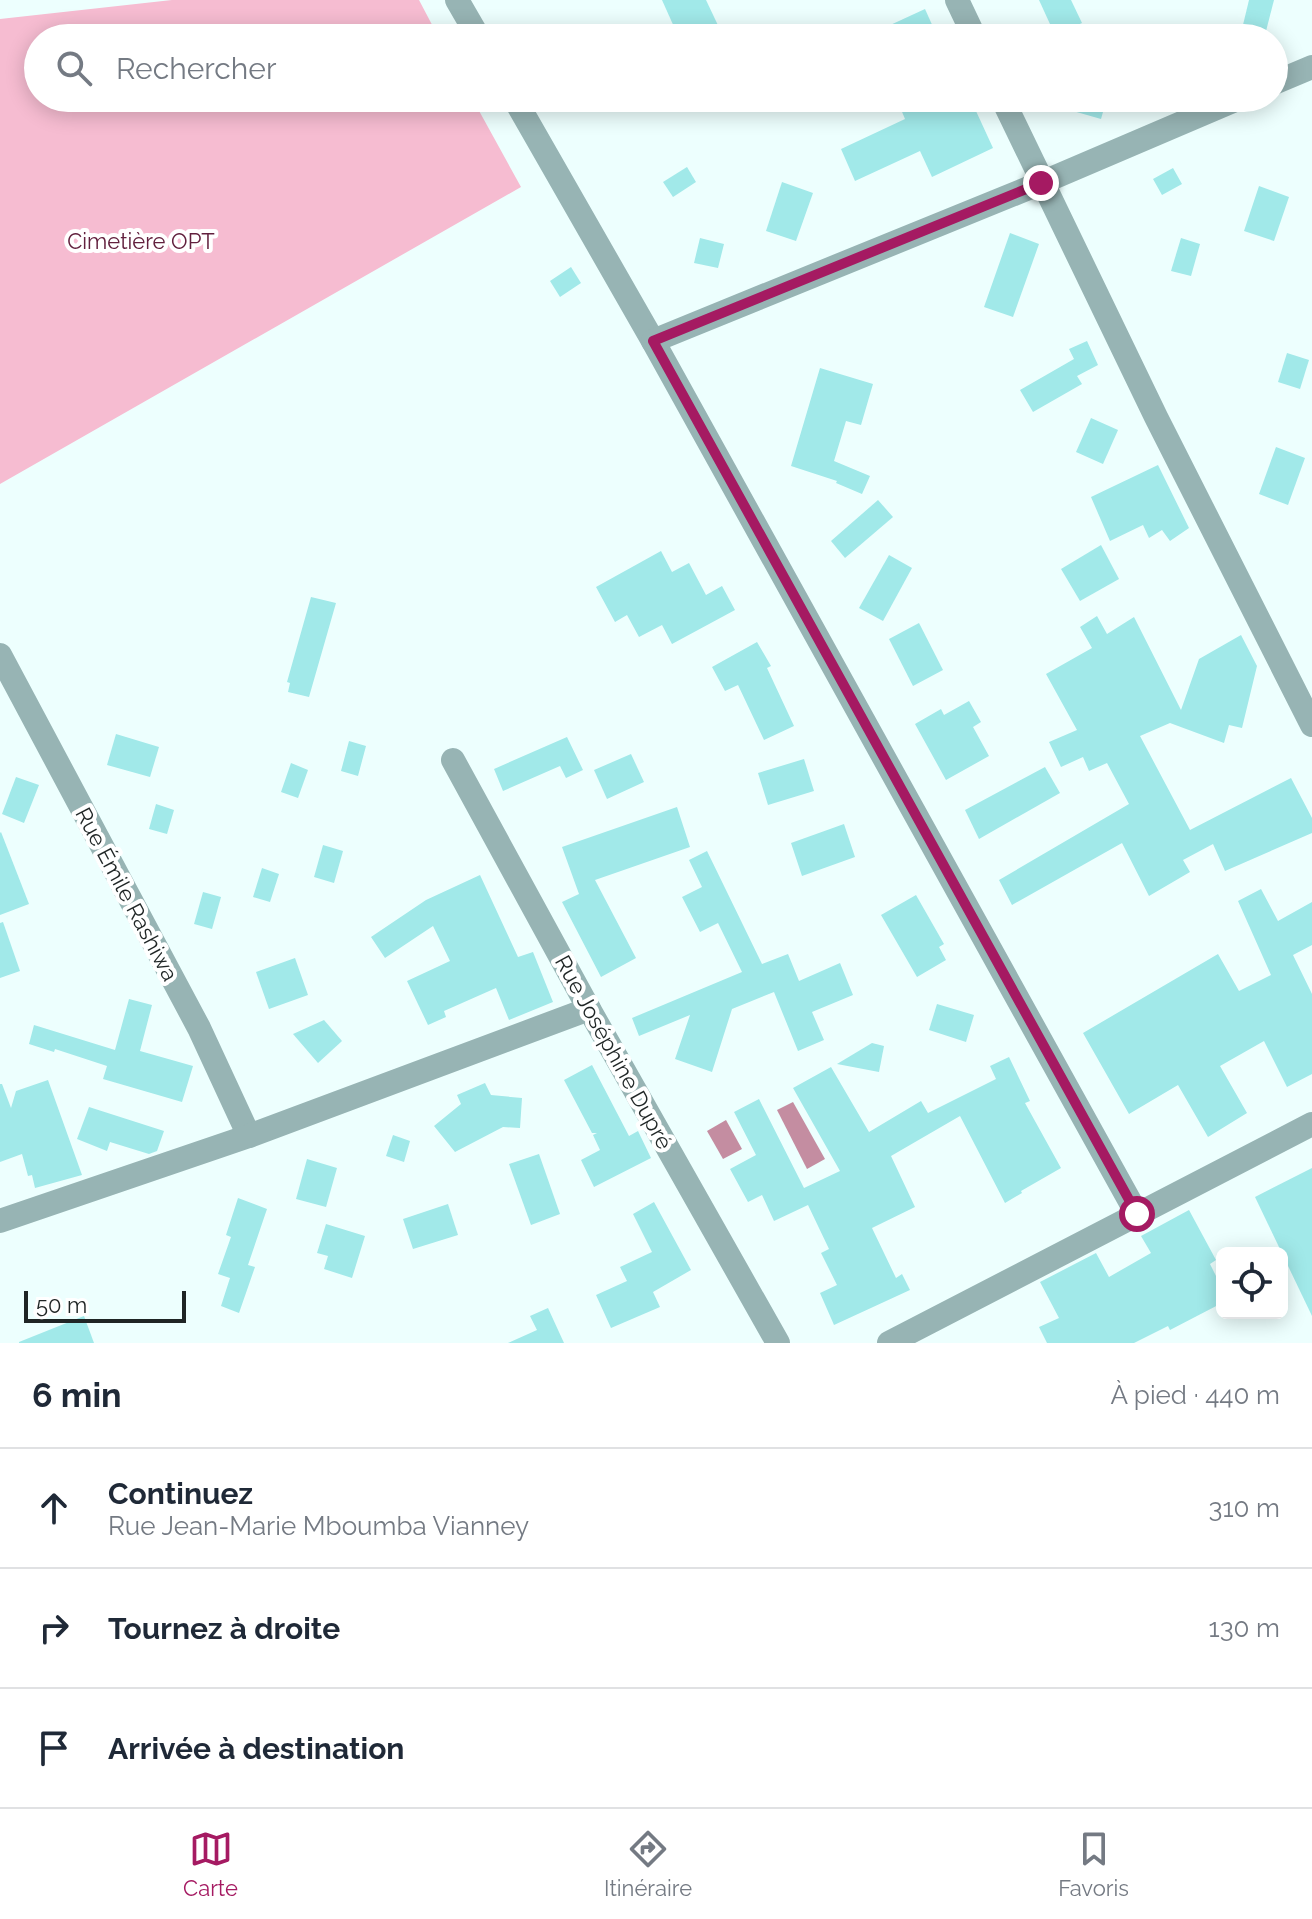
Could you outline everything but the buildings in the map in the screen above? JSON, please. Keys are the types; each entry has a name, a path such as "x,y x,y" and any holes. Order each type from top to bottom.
{"street":[{"path":"457,0 471,24"},
{"path":"957,0 968,24"},
{"path":"1288,77 1312,67"},
{"path":"522,112 653,341 1137,1214"},
{"path":"1008,112 1312,725"},
{"path":"653,341 1207,112"},
{"name":"Rue Émile Rashiwa","path":"0,655 199,1028 249,1136"},
{"name":"Rue Joséphine Dupré","path":"453,760 589,1009 778,1343"},
{"path":"0,1221 249,1136 589,1009"},
{"path":"889,1343 1312,1124"}],"green space":[{"name":"Cimetière OPT","path":"172,0 419,0 432,24 24,24 24,112 480,112 521,187 0,484 0,19"}],"shaded area":[{"path":"793,1102 825,1159 807,1169 777,1110"},
{"path":"726,1120 742,1149 723,1159 707,1131"}],"route":[{"path":"1041,183 653,341 1137,1214"}]}
